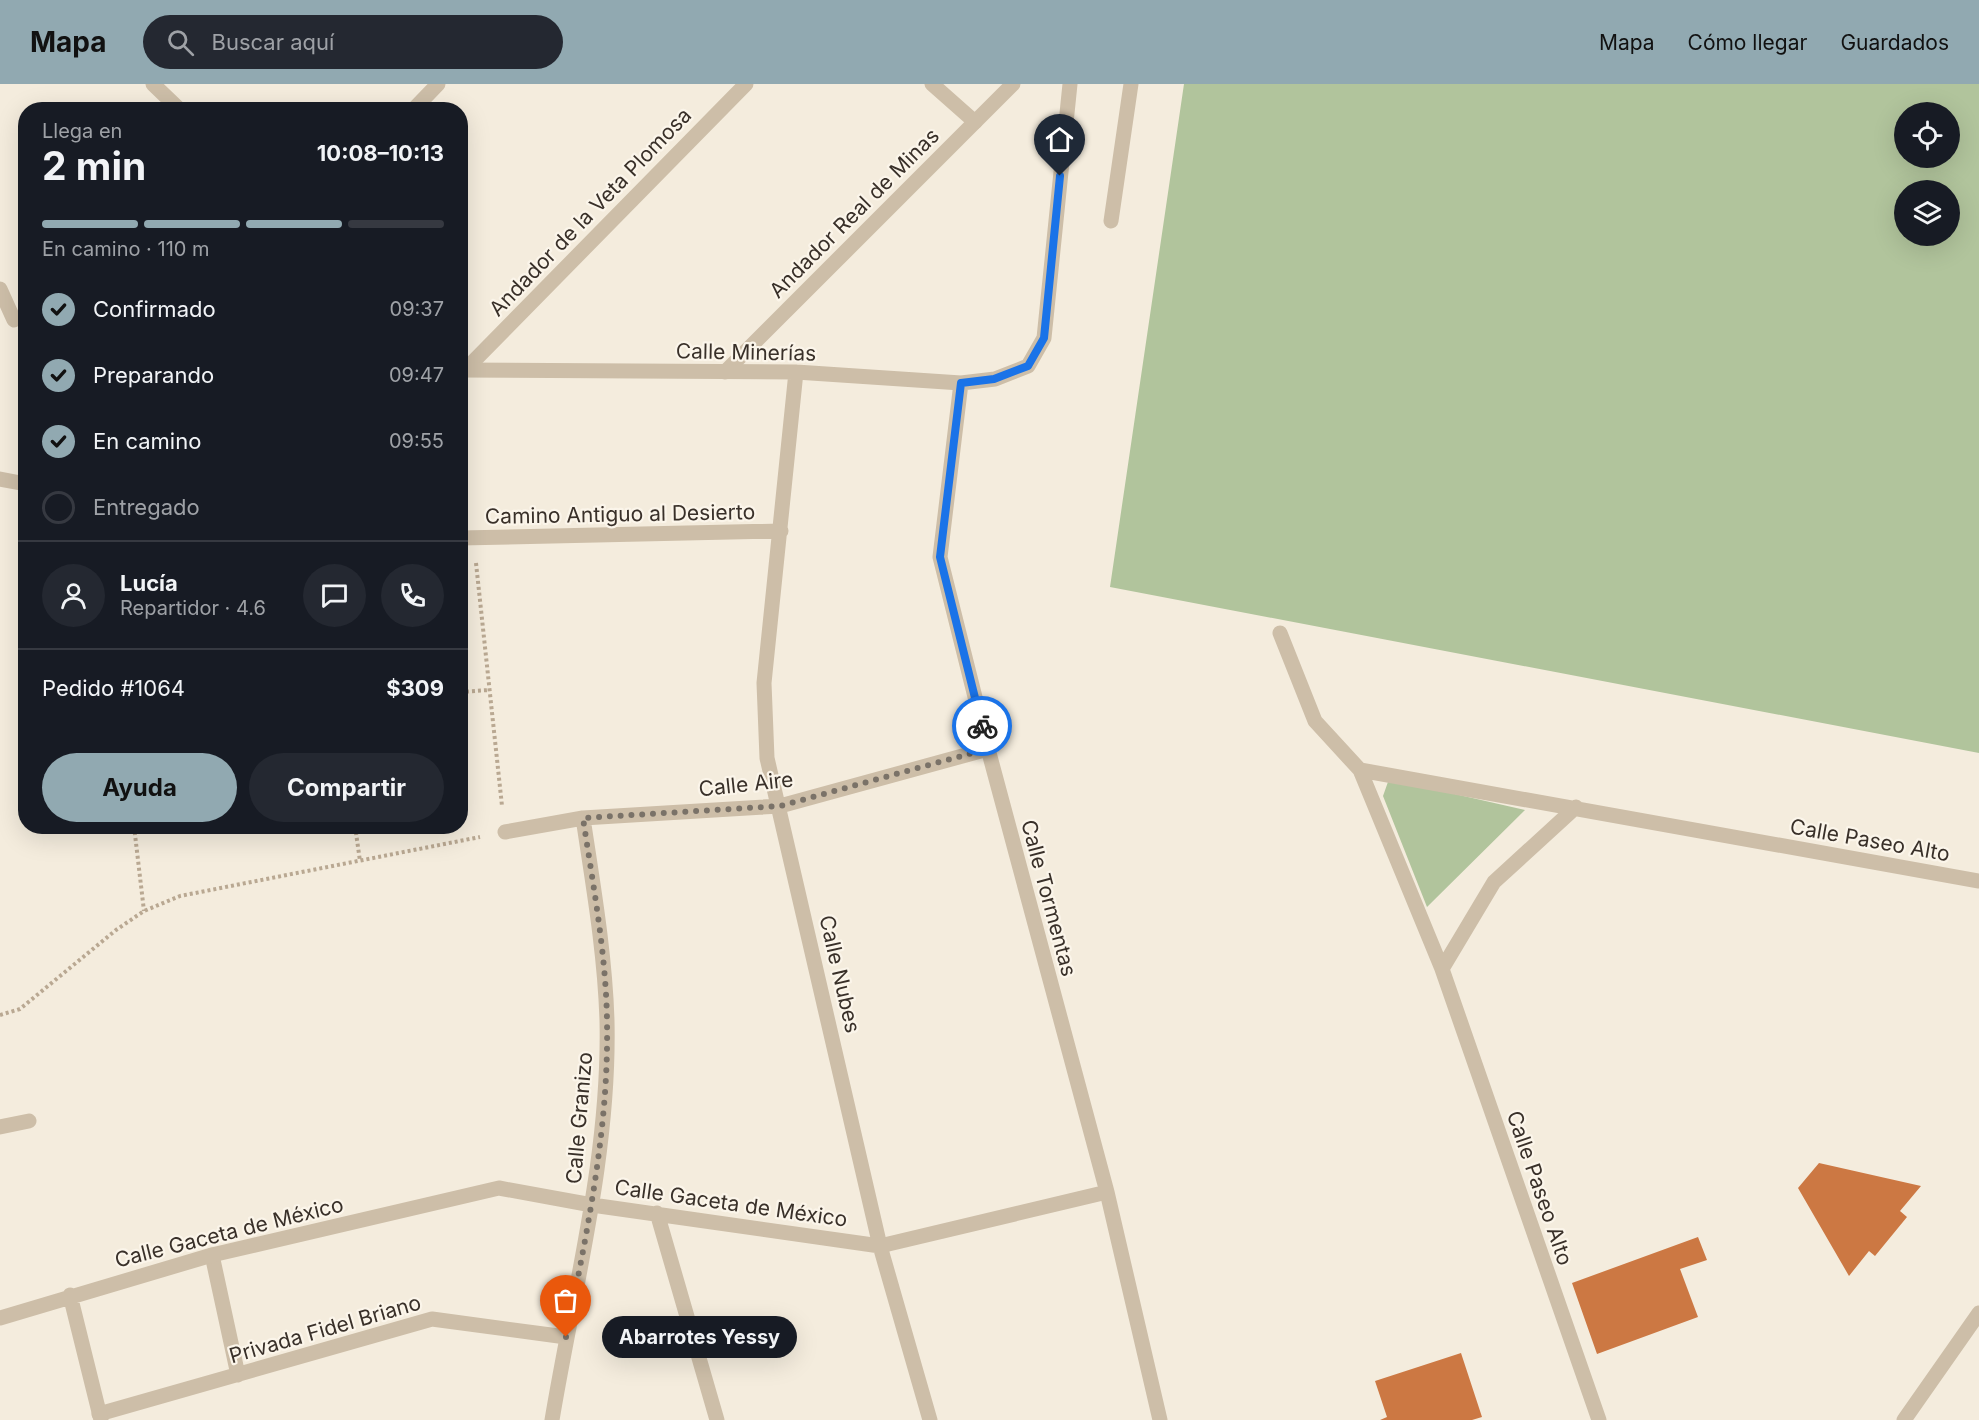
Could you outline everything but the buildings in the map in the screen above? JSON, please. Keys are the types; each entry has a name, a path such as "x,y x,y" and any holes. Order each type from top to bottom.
{"street":[{"path":"153,84 172,102"},
{"name":"Andador de la Veta Plomosa","path":"468,365 746,84"},
{"path":"932,84 975,122"},
{"name":"Andador Real de Minas","path":"725,372 1013,84"},
{"name":"Calle Minerías","path":"468,370 796,372 961,383 994,379 1028,366 1044,338 1070,84"},
{"path":"1111,221 1131,84"},
{"path":"418,102 427,87"},
{"path":"0,289 13,320"},
{"name":"Calle Nubes","path":"796,372 764,682 768,758 880,1246 930,1420"},
{"name":"Calle Tormentas","path":"961,383 940,557 987,749 1107,1192 1160,1420"},
{"path":"0,478 18,482"},
{"name":"Camino Antiguo al Desierto","path":"468,538 781,531"},
{"name":"Calle Paseo Alto","path":"1280,633 1315,722 1360,770 1442,969 1599,1420"},
{"name":"Calle Aire","path":"505,832 583,818 780,806 987,749"},
{"name":"Calle Paseo Alto","path":"1360,770 1979,881"},
{"path":"1442,969 1494,882 1576,807"},
{"name":"Calle Granizo","path":"552,1420 592,1205 602,1126 607,1022 600,929 583,818"},
{"path":"0,1127 29,1120"},
{"name":"Calle Gaceta de México","path":"0,1318 70,1295 212,1255 499,1188 592,1205 880,1246 1107,1192"},
{"path":"657,1213 717,1420"},
{"path":"212,1255 238,1375"},
{"path":"70,1295 100,1417"},
{"path":"1904,1420 1979,1313"},
{"name":"Privada Fidel Briano","path":"100,1417 432,1319 566,1337"}],"path":[{"path":"0,1015 20,1009 116,930 144,911 180,896 505,832 489,690 468,545"},
{"path":"468,691 489,690"},
{"path":"135,834 144,911"},
{"path":"356,834 360,862"}],"green space":[{"path":"1184,84 1979,84 1979,753 1110,587"},
{"path":"1389,779 1525,810 1427,907 1383,796"}],"way so far":[{"path":"566,1337 592,1205 602,1126 607,1022 600,929 583,818 780,806 987,749 982,726"}],"place":[{"name":"Abarrotes Yessy","path":"566,1337"}],"route":[{"path":"982,726 940,557 961,383 994,379 1028,366 1044,338 1060,176"}]}
